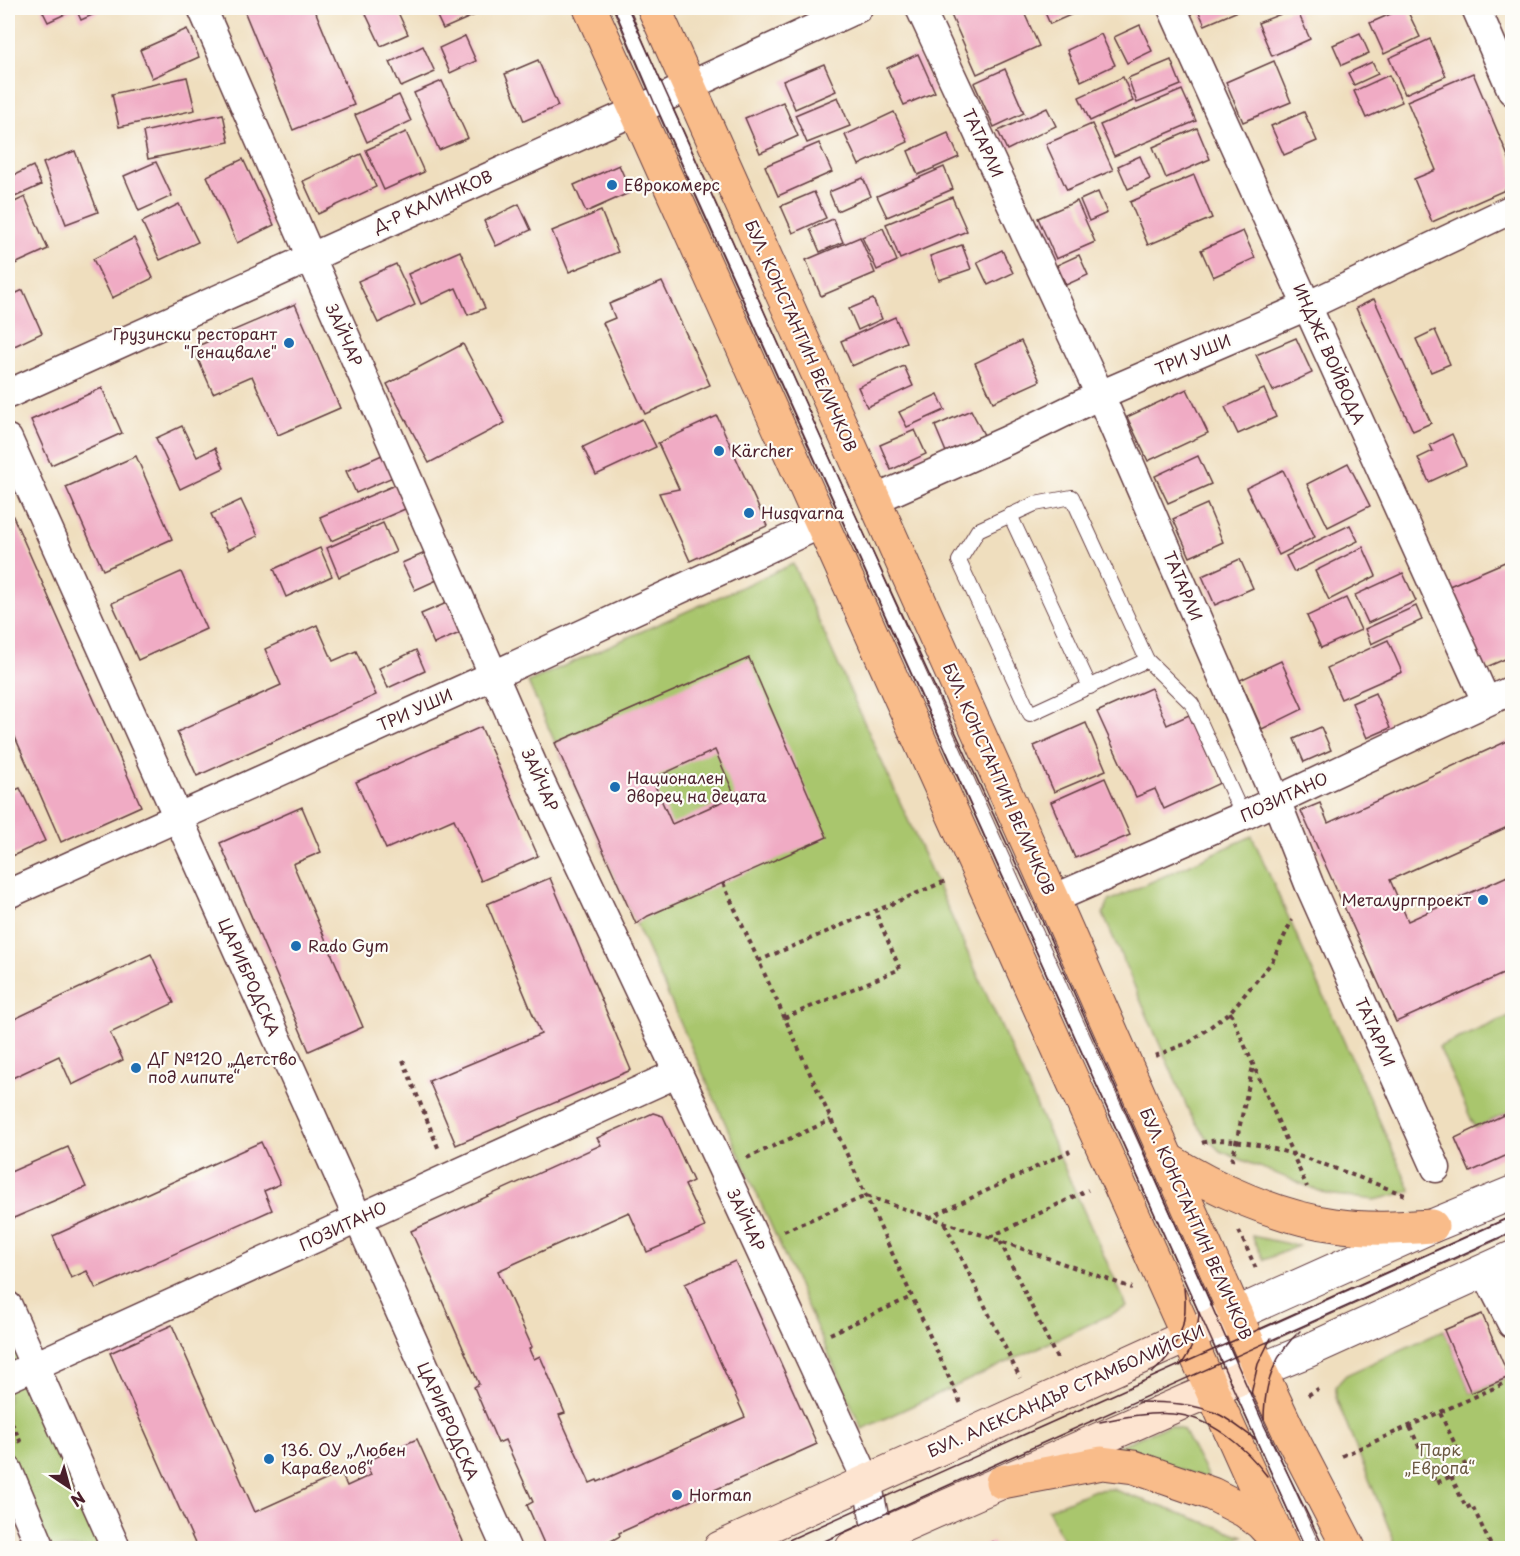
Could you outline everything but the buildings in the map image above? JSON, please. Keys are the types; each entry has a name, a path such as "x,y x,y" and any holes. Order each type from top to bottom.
{"main road":[{"name":"БУЛ. КОНСТАНТИН ВЕЛИЧКОВ","path":"590,8 661,98 874,500 1167,1160 1227,1351 1282,1546"},
{"name":"БУЛ. КОНСТАНТИН ВЕЛИЧКОВ","path":"654,8 661,98 821,524 1227,1351 1290,1434 1349,1548"},
{"path":"1167,1160 1195,1177 1298,1218 1335,1225 1384,1229 1432,1226"},
{"name":"БУЛ. АЛЕКСАНДЪР СТАМБОЛИЙСКИ","path":"720,1548 867,1481 1227,1351"},
{"name":"БУЛ. АЛЕКСАНДЪР СТАМБОЛИЙСКИ","path":"871,1545 1002,1482 1227,1351"},
{"path":"1002,1482 1102,1463 1134,1467 1212,1494 1261,1523 1282,1546"}],"street":[{"name":"ЗАЙЧАР","path":"202,8 538,777 867,1481 871,1545"},
{"name":"Д-Р КАЛИНКОВ","path":"8,394 858,8"},
{"name":"ТАТАРЛИ","path":"920,8 1100,394 1276,800 1309,884 1436,1168"},
{"name":"ИНДЖЕ ВОЙВОДА","path":"1172,8 1486,701"},
{"path":"1476,8 1512,92"},
{"name":"ТРИ УШИ","path":"874,500 1008,440 1100,394 1307,306 1512,209"},
{"name":"ЦАРИБРОДСКА","path":"8,439 506,1548"},
{"name":"ТРИ УШИ","path":"8,894 494,675 821,524"},
{"name":"ПОЗИТАНО","path":"1053,899 1243,816 1512,690"},
{"name":"ПОЗИТАНО","path":"8,1378 678,1073"},
{"name":"БУЛ. АЛЕКСАНДЪР СТАМБОЛИЙСКИ","path":"1227,1351 1432,1226 1512,1193"},
{"path":"1499,1264 1512,1324"},
{"name":"БУЛ. АЛЕКСАНДЪР СТАМБОЛИЙСКИ","path":"1227,1351 1499,1264"},
{"path":"8,1306 116,1548"},
{"path":"8,1470 41,1548"}],"lane":[{"name":"БУЛ. КОНСТАНТИН ВЕЛИЧКОВ","path":"621,8 1227,1351 1313,1548"},
{"path":"1147,660 1030,714 959,561 978,530 1035,504 1072,496 1147,660 1192,704 1243,816"},
{"path":"1010,515 1090,687"},
{"path":"1227,1351 1512,1225"}],"path":[{"path":"758,961 949,880"},
{"path":"723,883 961,1405"},
{"path":"1151,1057 1190,1042 1230,1012 1272,962 1309,884"},
{"path":"784,1018 900,969 875,911"},
{"path":"1230,1012 1311,1196"},
{"path":"403,1060 450,1175"},
{"path":"1231,1166 1253,1065"},
{"path":"723,1169 831,1120"},
{"path":"1196,1145 1209,1140 1236,1141 1292,1154 1407,1196"},
{"path":"929,1218 1071,1151"},
{"path":"990,1238 1089,1189"},
{"path":"757,1243 866,1196 1135,1290"},
{"path":"945,1223 1020,1378"},
{"path":"1236,1225 1258,1275 1265,1272"},
{"path":"1000,1241 1058,1362"},
{"path":"805,1346 912,1297"},
{"path":"1342,1456 1512,1380"},
{"path":"1308,1395 1318,1389"},
{"path":"1410,1427 1436,1483 1467,1469 1440,1413"},
{"path":"1426,1460 1456,1446"},
{"path":"1451,1476 1466,1508 1472,1505 1492,1548"}],"green space":[{"path":"793,564 1127,1307 862,1429 528,682"},
{"path":"1252,836 1411,1191 1375,1200 1327,1194 1220,1151 1204,1135 1190,1114 1103,914 1109,901"},
{"path":"1512,1015 1512,1111 1475,1128 1439,1047"},
{"path":"1252,1236 1298,1246 1264,1260"},
{"path":"8,1306 116,1548 41,1548 8,1470"},
{"name":"Парк „Европа“","path":"1444,1330 1471,1393 1509,1377 1512,1384 1512,1548 1397,1548 1336,1398 1336,1386 1346,1375"},
{"path":"1169,1425 1183,1430 1209,1479 1123,1452 1116,1447"},
{"path":"1112,1489 1243,1536 1213,1548 1067,1548 1048,1509 1095,1490"}],"tram line":[{"path":"614,8 654,102 1305,1548"},
{"path":"628,8 851,505 1036,907 1264,1425 1324,1548"},
{"path":"771,1548 1512,1216"},
{"path":"809,1548 1512,1232"},
{"path":"1152,1373 1169,1355 1180,1335 1185,1313 1184,1288"},
{"path":"1180,1366 1194,1341 1199,1313"},
{"path":"1264,1420 1264,1407 1272,1371 1283,1350 1300,1331"},
{"path":"1251,1394 1258,1364 1271,1338"},
{"path":"1138,1402 1180,1404 1210,1411 1229,1420 1255,1439"},
{"path":"1100,1422 1155,1414 1187,1416 1214,1427 1226,1435 1238,1444 1267,1476"}],"place":[{"name":"Еврокомерс","path":"612,185"},
{"name":"Грузински ресторант \"Генацвале\"","path":"289,343"},
{"name":"Kärcher","path":"719,451"},
{"name":"Husqvarna","path":"749,513"},
{"name":"Национален дворец на децата","path":"615,787"},
{"name":"Металургпроект","path":"1483,900"},
{"name":"Rado Gym","path":"296,946"},
{"name":"ДГ №120 „Детство под липите“","path":"136,1068"},
{"name":"136. ОУ „Любен Каравелов“","path":"269,1459"},
{"name":"Horman","path":"677,1495"}]}
